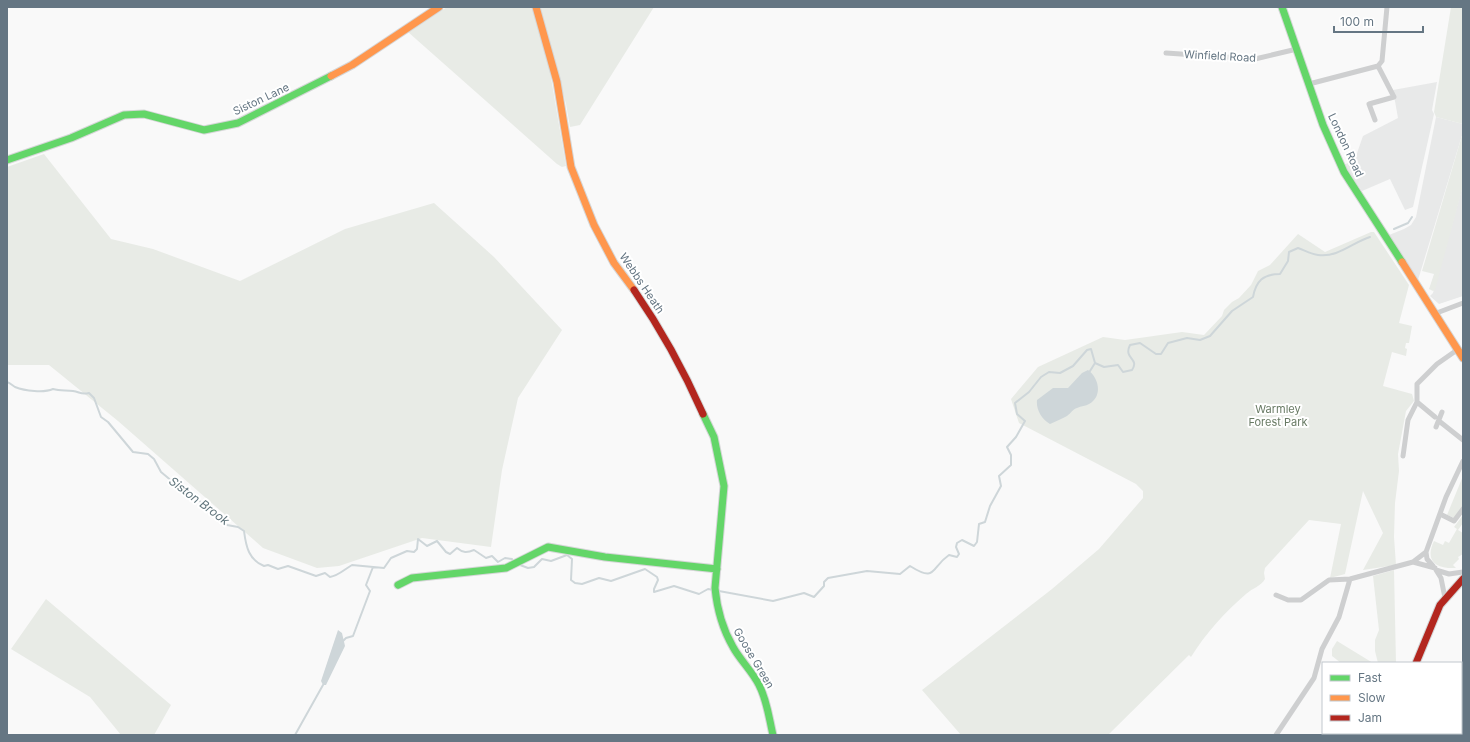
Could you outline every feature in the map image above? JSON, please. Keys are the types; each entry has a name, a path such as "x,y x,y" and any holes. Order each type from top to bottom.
{"street":[{"name":"Siston Lane","path":"7,160 71,138 124,115 144,114 204,130 238,123 312,88 352,65 439,7"},
{"name":"Webbs Heath","path":"536,7 557,82 571,167 582,198 614,263 647,309 689,382 714,437 724,486 717,569"},
{"name":"London Road","path":"1282,7 1323,125 1344,172 1463,358"},
{"path":"1309,84 1378,66 1382,61 1387,7"},
{"name":"Winfield Road","path":"1166,53 1255,59 1297,49"},
{"path":"1375,120 1369,104 1394,97 1378,66"},
{"path":"1434,314 1463,303"},
{"path":"1403,456 1408,420 1417,402 1417,384 1422,377 1457,350"},
{"path":"1417,402 1463,440"},
{"path":"1436,426 1437,419 1442,412"},
{"path":"1444,598 1440,578 1436,569 1427,559 1426,552 1446,497 1463,461"},
{"path":"1440,514 1454,521 1463,509"},
{"path":"398,585 412,578 506,568 548,547 605,557 717,569"},
{"path":"1276,595 1288,600 1301,600 1329,580 1348,579 1397,567 1413,562 1426,552"},
{"path":"1413,562 1449,574 1463,572"},
{"name":"Goose Green","path":"717,569 715,588 721,622 733,647 758,684 765,698 773,735"},
{"path":"1276,735 1314,678 1322,649 1339,617 1348,579"},
{"path":"1416,662 1444,598 1463,580"}],"shaded area":[{"path":"1437,82 1432,110 1434,114 1413,207 1405,210 1390,179 1362,191 1344,165 1355,159 1363,136 1398,118 1393,90"},
{"path":"1436,117 1463,124 1463,132 1418,280 1389,235 1411,225 1416,217"},
{"path":"1463,185 1463,296 1439,304 1430,296 1433,293"},
{"path":"1088,370 1095,378 1098,387 1098,392 1093,401 1088,405 1073,410 1061,419 1050,424 1047,422 1040,414 1037,407 1037,400 1053,388 1068,388 1082,373"},
{"path":"338,630 342,633 345,646 326,685 323,685 321,681"}],"green space":[{"path":"447,7 532,7 549,66 566,166 562,167 557,164 408,32"},
{"path":"540,7 654,7 580,125 570,127 566,104"},
{"path":"1451,7 1463,7 1463,124 1436,117 1434,112"},
{"path":"1463,132 1463,186 1435,290 1433,291 1429,289 1434,274 1422,271"},
{"path":"44,154 111,239 153,249 240,281 345,229 434,203 494,257 562,330 518,398 502,470 491,547 422,538 339,566 317,568 263,548 118,421 49,365 7,365 7,167"},
{"name":"Warmley Forest Park","path":"1374,232 1409,285 1399,323 1412,326 1409,343 1406,343 1405,348 1407,349 1406,356 1392,352 1383,386 1412,394 1414,401 1406,411 1398,454 1399,471 1395,503 1394,537 1396,565 1363,570 1383,533 1363,491 1345,574 1330,578 1341,524 1309,520 1265,568 1265,579 1231,608 1209,631 1191,657 1189,655 1108,735 961,735 922,690 1052,589 1099,549 1143,498 1143,491 1136,484 1019,423 1011,399 1038,367 1103,337 1125,340 1182,332 1204,335 1222,316 1224,310 1232,302 1239,298 1251,285 1258,271 1270,265 1298,234 1325,252"},
{"path":"1463,476 1463,507 1454,518 1447,515"},
{"path":"1463,515 1463,523 1458,530 1463,533 1463,554 1458,557 1459,559 1453,565 1456,568 1443,567 1434,563 1431,548 1434,541 1443,545 1445,541 1449,543 1457,529 1454,527"},
{"path":"1394,570 1396,662 1378,662 1375,651 1375,640 1379,630 1373,576"},
{"path":"46,599 171,705 154,735 121,735 90,697 11,649"},
{"path":"1337,641 1371,662 1340,662 1332,656 1332,649"}],"waterway":[{"name":"Siston Brook","path":"1394,229 1408,223 1412,217"},
{"name":"Siston Brook","path":"1090,371 1095,363 1104,367 1118,365 1123,372 1132,370 1134,363 1128,353 1130,345 1140,343 1156,354 1161,354 1168,343 1187,338 1200,340 1210,336 1232,311 1253,297 1254,291 1261,280 1269,275 1280,274 1288,261 1289,252 1298,248 1318,255 1332,254 1370,237"},
{"name":"Siston Brook","path":"520,565 528,568 534,567 542,559 551,561 567,555 572,559 571,580 575,583 582,584 599,578 611,581 645,569 657,577 658,580 654,592 674,586 699,594 708,589 773,601 804,593 814,597 824,586 824,582 828,578 867,571 900,574 910,566 925,573 932,572 949,555 957,557 959,554 956,547 957,543 962,540 974,546 977,542 979,524 985,522 990,506 1001,486 999,476 1011,465 1011,455 1007,447 1016,437 1025,421 1017,414 1015,403 1029,392 1041,377 1049,372 1060,373 1073,366 1087,350 1091,349 1095,363"},
{"name":"Siston Brook","path":"7,382 15,387 29,390 45,391 53,389 73,391 82,394 89,393 94,398 101,417 108,422 133,452 148,454 154,459 161,472 185,492 201,502 227,525 238,527 244,531 249,552 255,560 264,566 268,565 278,569 288,566 316,576 325,573 330,577 339,574 352,565 384,568 391,558 407,551 414,552 417,549 418,539 427,546 437,541 446,552 450,554 457,548 465,552 474,550 486,558 492,556 498,562 505,558 512,559"},
{"path":"343,641 346,638 353,636 370,591 366,585 373,567"},
{"path":"295,735 323,685"}],"traffic: fast":[{"path":"1282,7 1323,125 1344,172 1402,262"},
{"path":"7,160 71,138 124,115 144,114 204,130 238,123 331,76"},
{"path":"703,414 714,437 724,486 715,588 717,603 723,626 729,640 762,691 773,735"},
{"path":"398,585 412,578 506,568 548,547 605,557 717,569"}],"traffic: slow":[{"path":"331,76 352,65 439,7"},
{"path":"536,7 557,82 571,167 594,225 614,263 634,290"},
{"path":"1402,262 1463,358"}],"traffic: jam":[{"path":"634,290 672,350 703,414"},
{"path":"1416,662 1440,605 1463,579"}]}
